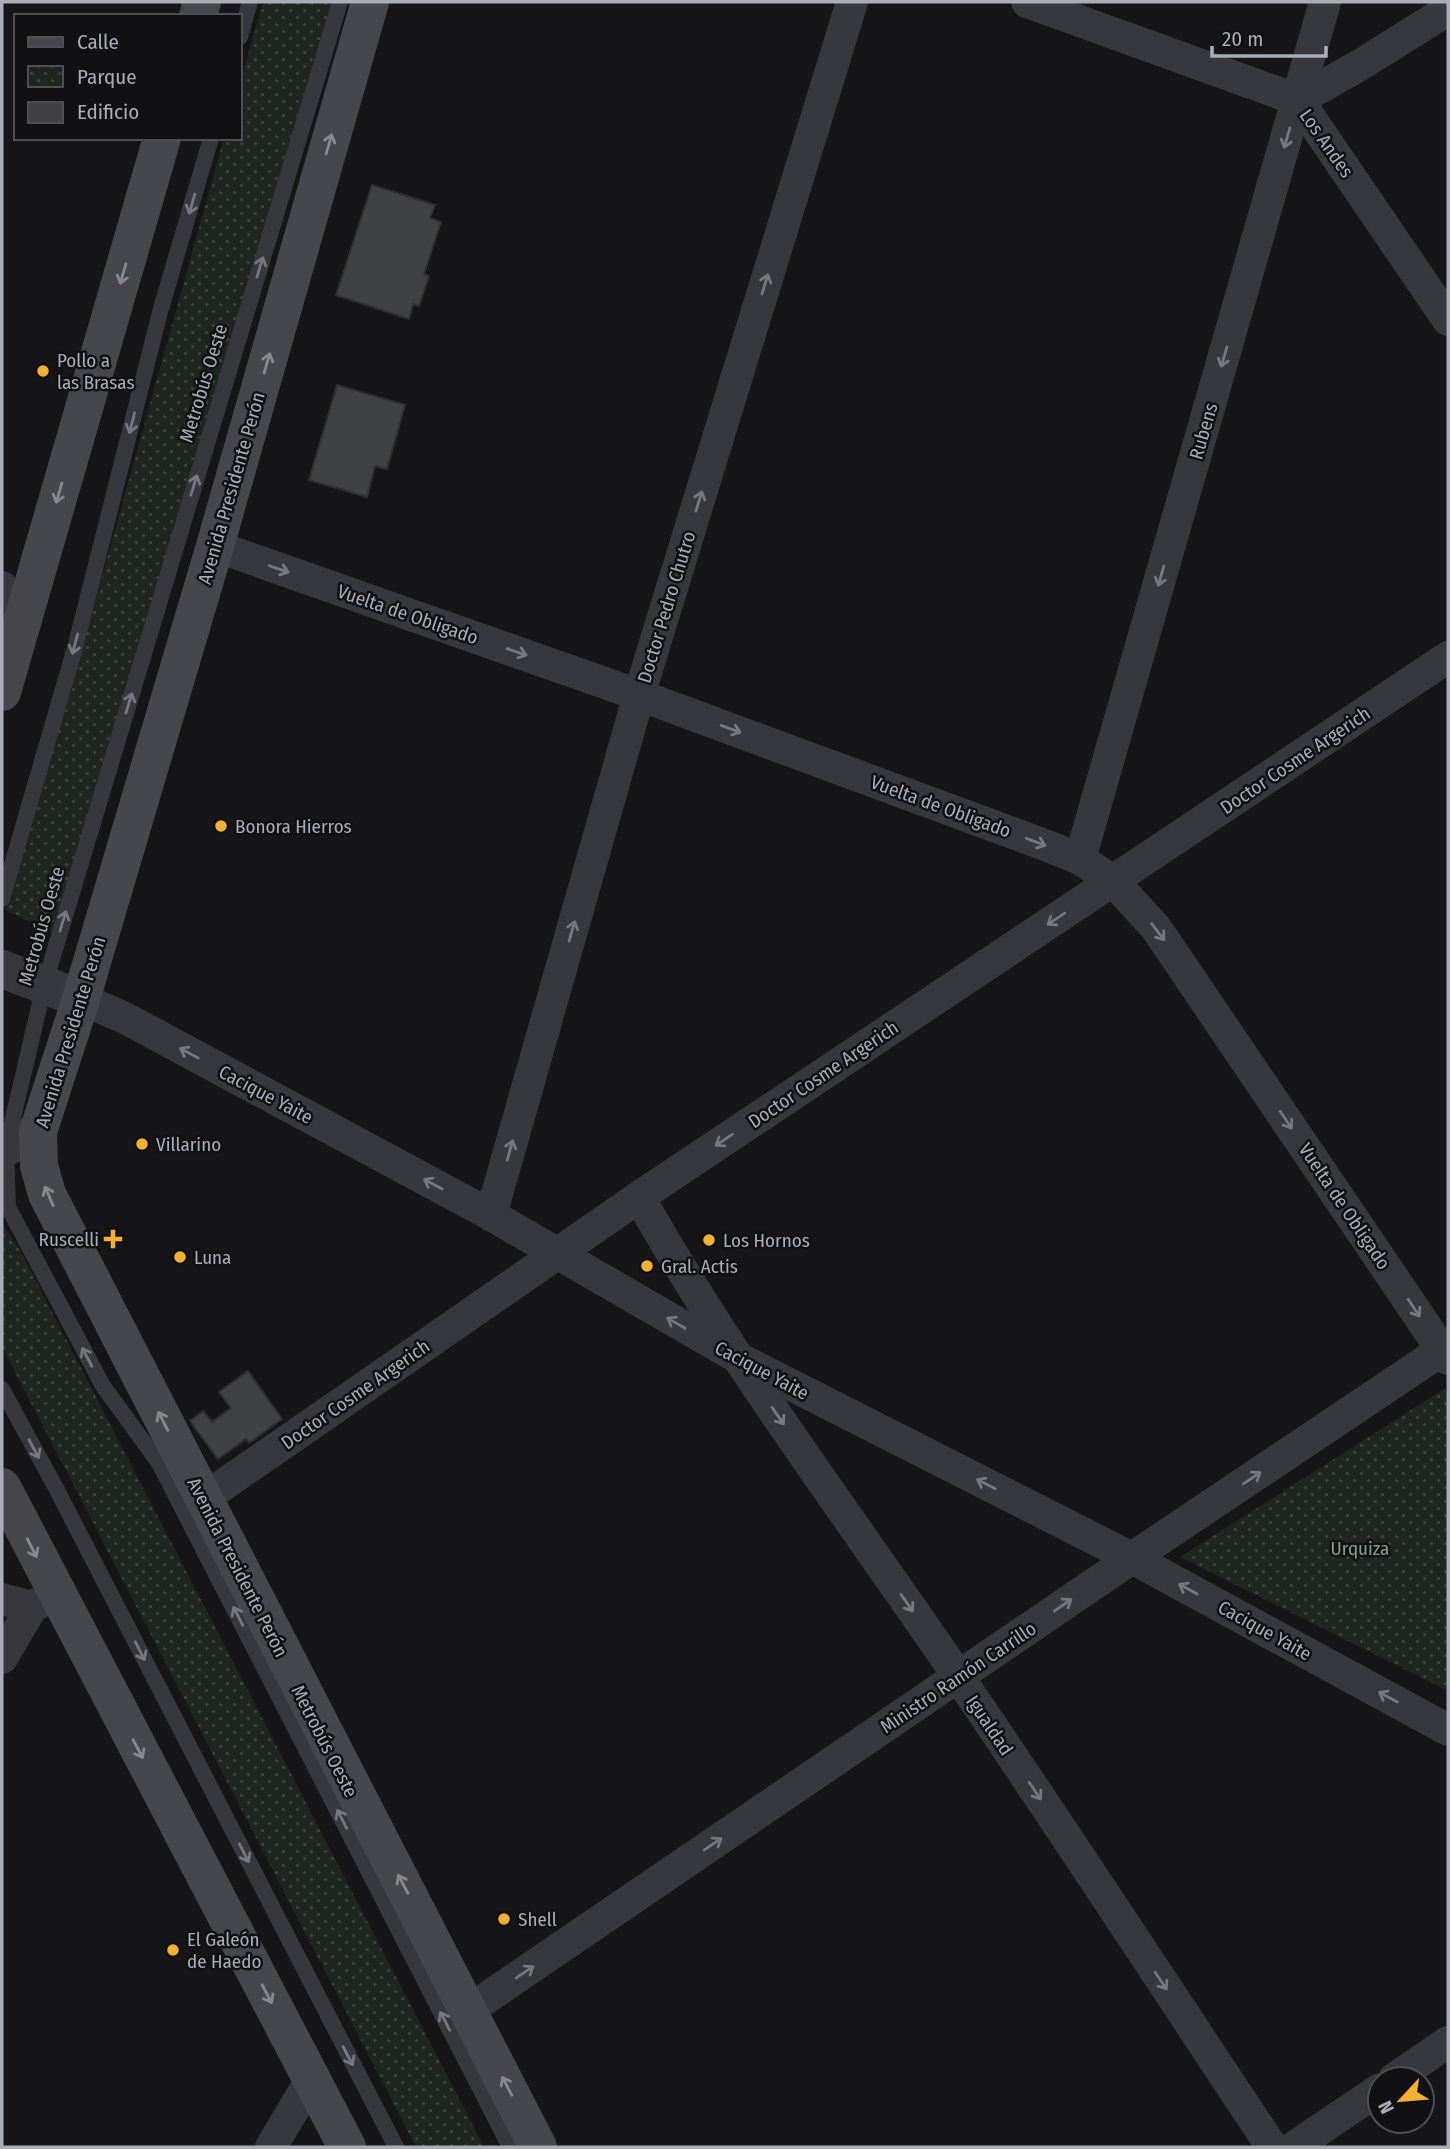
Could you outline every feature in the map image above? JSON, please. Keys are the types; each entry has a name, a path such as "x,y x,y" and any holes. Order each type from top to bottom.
{"main road":[{"name":"Avenida Presidente Perón","path":"370,2 215,546 81,999 15,1143 40,1166 47,1194 538,2147"},
{"path":"2,692 161,140"},
{"path":"2,1487 44,1600 347,2147"}],"street":[{"name":"Doctor Pedro Chutro","path":"491,1215 639,695 852,2"},
{"name":"Los Andes","path":"1027,2 1298,100 1448,320"},
{"name":"Rubens","path":"1080,859 1325,2"},
{"path":"1298,100 1448,10"},
{"name":"Vuelta de Obligado","path":"215,546 639,695 1080,859 1113,881 1156,928 1446,1352"},
{"path":"2,587 19,629"},
{"name":"Doctor Cosme Argerich","path":"203,1499 639,1196 1448,657"},
{"path":"2,969 81,999"},
{"name":"Cacique Yaite","path":"81,999 125,1018 491,1215 740,1359 1132,1558 1448,1730"},
{"name":"Igualdad","path":"639,1196 671,1253 740,1359 958,1677 1272,2147"},
{"name":"Ministro Ramón Carrillo","path":"469,2010 1132,1558 1446,1352"},
{"path":"2,1599 44,1600"},
{"path":"2,1658 44,1600"},
{"path":"1414,2065 1448,2042"},
{"path":"271,2147 311,2080"},
{"path":"1293,2147 1366,2097"}],"lane":[{"path":"242,30 250,2"},
{"name":"Metrobús Oeste","path":"340,2 44,986 15,1143 8,1207 103,1386 159,1463 510,2147"},
{"path":"2,899 76,644 160,312 210,140"},
{"path":"2,1390 396,2147"}],"green space":[{"path":"263,2 336,2 55,934 5,910 76,670 223,140 242,140 242,76"},
{"path":"2,1224 20,1250 484,2147 416,2147 2,1347"},
{"name":"Urquiza","path":"1444,1389 1448,1394 1448,1691 1180,1557"}],"building":[{"path":"372,185 435,205 430,218 441,222 424,274 429,276 419,306 413,304 409,319 336,295"},
{"path":"337,385 405,405 387,469 375,466 367,497 309,480"},
{"path":"248,1371 282,1419 249,1443 246,1439 218,1459 190,1421 203,1411 212,1422 231,1408 219,1392"}],"place":[{"name":"Pollo a las Brasas","path":"43,371"},
{"name":"Bonora Hierros","path":"221,826"},
{"name":"Villarino","path":"142,1144"},
{"name":"Ruscelli","path":"113,1239"},
{"name":"Los Hornos","path":"709,1240"},
{"name":"Luna","path":"180,1257"},
{"name":"Gral. Actis","path":"647,1266"},
{"name":"Shell","path":"504,1919"},
{"name":"El Galeón de Haedo","path":"173,1950"}]}
